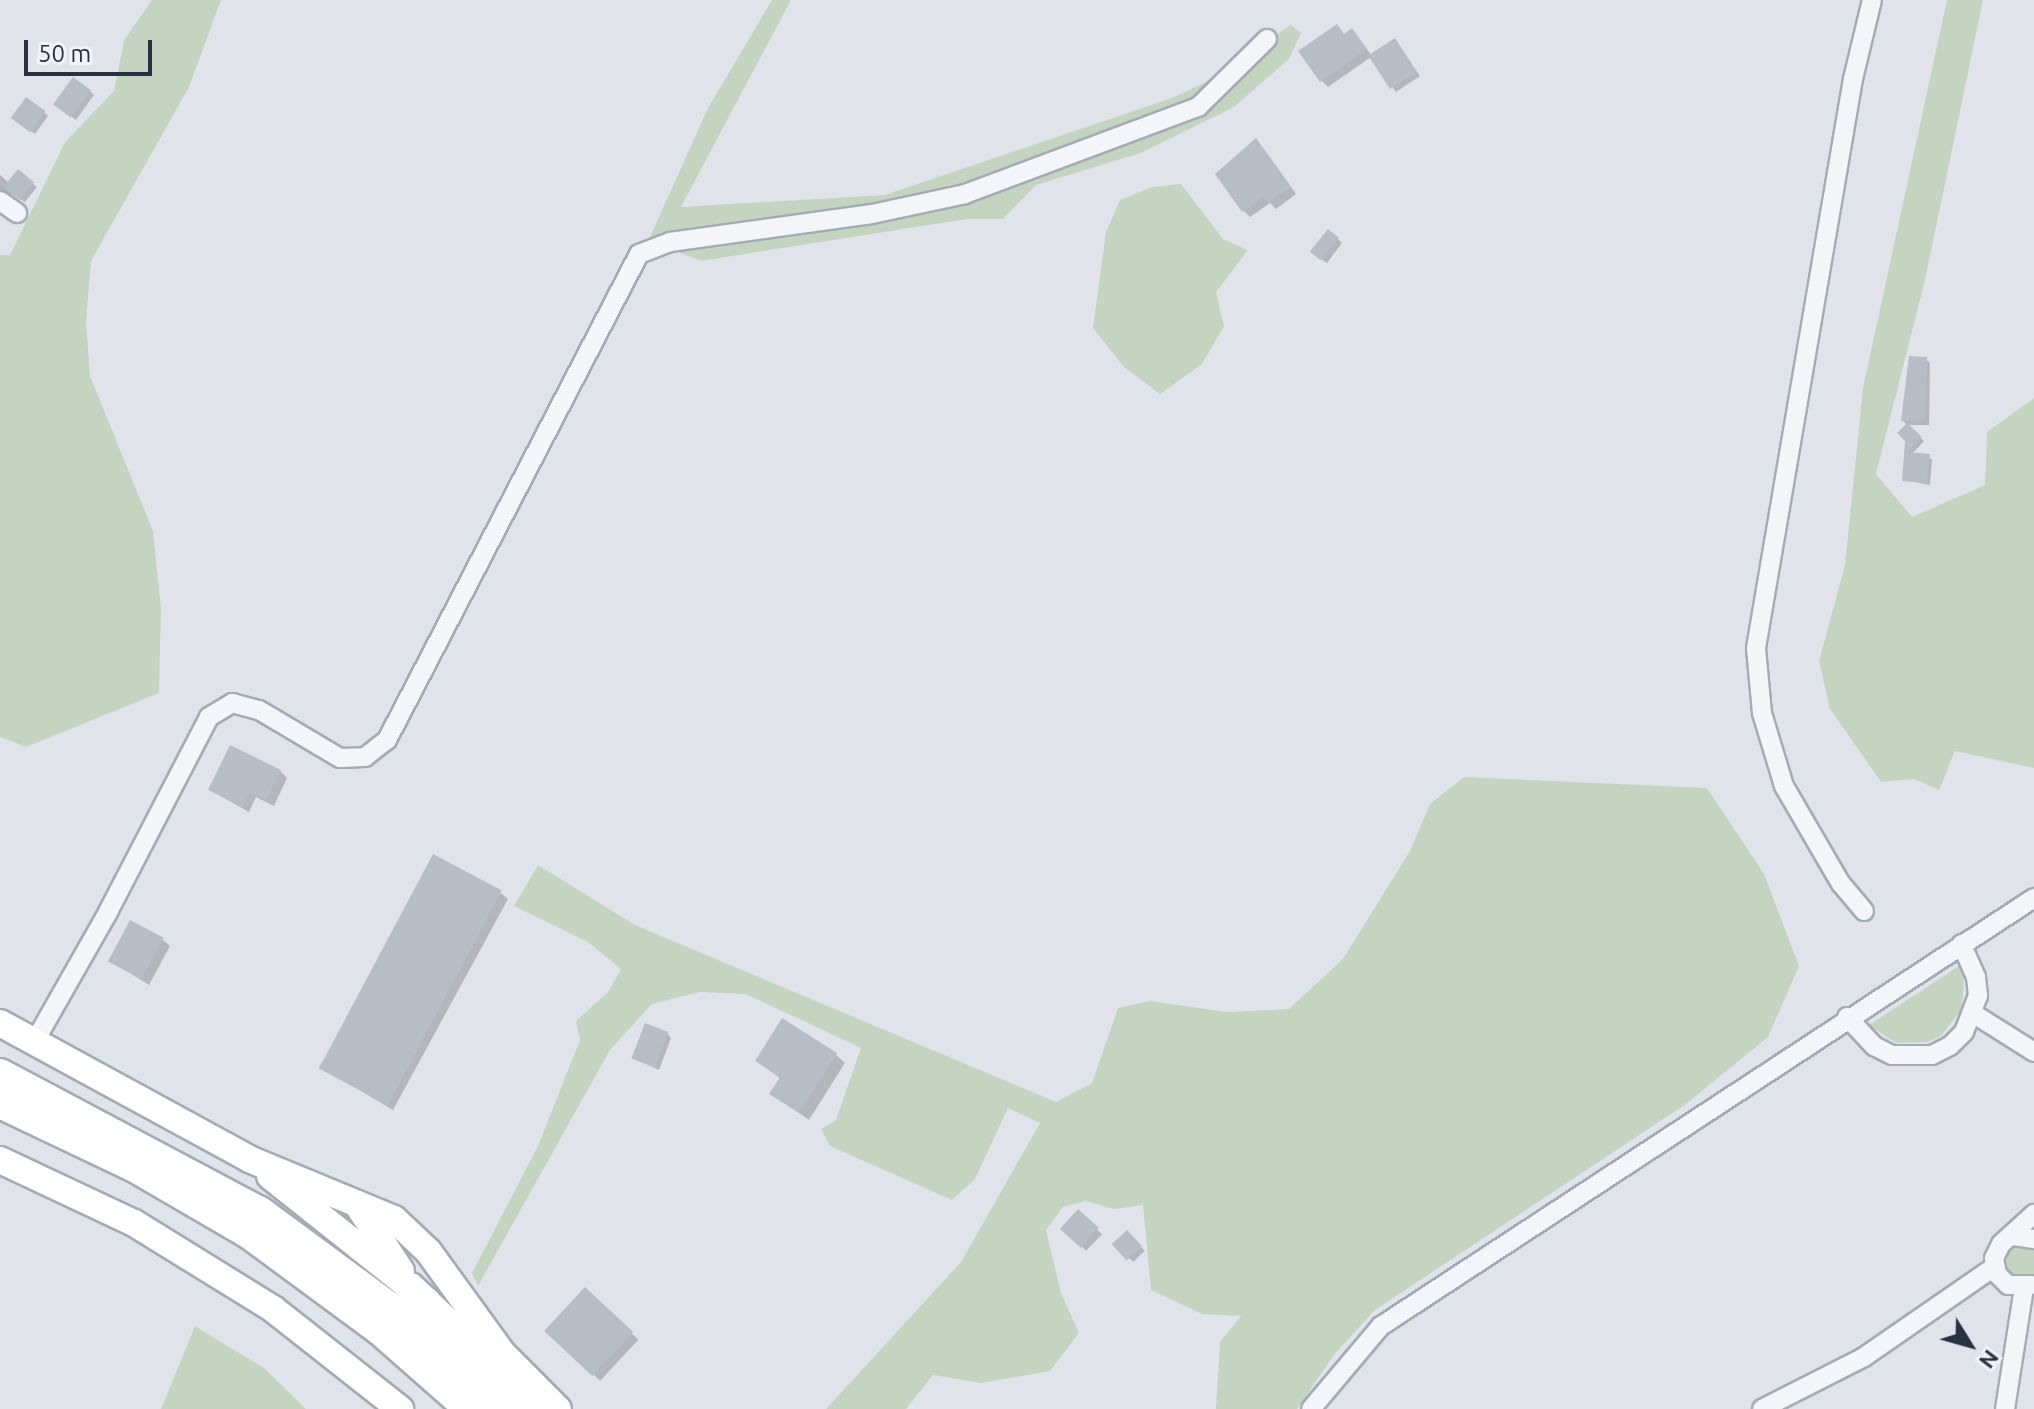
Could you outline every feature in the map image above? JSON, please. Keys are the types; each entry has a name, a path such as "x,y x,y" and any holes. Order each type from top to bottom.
{"highway":[{"path":"0,1074 260,1212 393,1310 503,1409"},
{"path":"0,1103 135,1167 250,1234 379,1329 461,1402"},
{"path":"410,1288 537,1409"}],"main road":[{"path":"0,1023 36,1039 249,1159 394,1219 416,1236 502,1353 558,1409"},
{"path":"249,1159 410,1288 502,1353"},
{"path":"0,1160 134,1223 273,1309 400,1409"},
{"path":"354,1200 410,1288"}],"street":[{"path":"1864,911 1841,884 1784,786 1762,713 1756,648 1853,79 1872,0"},
{"path":"36,1039 209,717 232,703 259,710 340,758 365,757 387,740 639,254 670,242 872,214 965,194 1198,107 1267,39"},
{"path":"0,201 17,213"},
{"path":"1311,1409 1381,1326 1847,1017 2034,898"},
{"path":"1847,1017 1874,1046 1912,1058 1950,1046 1974,1014 1976,977 1961,944"},
{"path":"1974,1014 2034,1052"},
{"path":"2005,1409 2029,1286 2008,1285 1994,1267 1996,1251 2034,1214"},
{"path":"2014,1236 2034,1239"},
{"path":"1762,1409 1864,1357 1994,1267"}],"green space":[{"path":"152,0 221,0 189,87 91,261 86,322 90,376 153,531 161,608 159,693 26,747 0,737 0,255 10,255 65,142 114,91 124,40"},
{"path":"772,0 791,0 681,207 885,195 1172,98 1210,80 1291,25 1301,33 1289,59 1234,107 1141,153 1036,185 1003,219 967,219 701,261 668,248 642,255 708,108"},
{"path":"1947,0 1983,0 1925,280 1876,474 1912,517 1985,485 1987,432 2034,398 2034,768 1955,751 1939,790 1914,779 1881,782 1830,709 1819,661 1845,565 1863,388"},
{"path":"1181,184 1223,239 1248,250 1216,292 1224,326 1202,364 1160,394 1124,367 1093,328 1106,232 1120,200 1152,187"},
{"path":"1464,777 1707,788 1764,874 1799,966 1768,1037 1686,1104 1375,1310 1334,1355 1297,1409 1216,1409 1220,1342 1241,1316 1202,1314 1151,1290 1143,1205 1114,1209 1086,1201 1063,1207 1046,1230 1061,1293 1079,1333 1050,1371 981,1383 933,1375 906,1409 826,1409 961,1262 1040,1123 1008,1108 975,1179 952,1200 830,1146 821,1129 836,1120 861,1048 746,994 699,992 652,1004 610,1050 478,1286 472,1273 538,1146 580,1040 576,1021 608,992 621,969 588,942 514,906 538,865 635,925 1056,1102 1092,1083 1118,1008 1150,1001 1227,1012 1289,1009 1343,959 1410,851 1430,804"},
{"path":"1959,966 1964,980 1962,1009 1942,1035 1928,1042 1896,1043 1869,1025"},
{"path":"2014,1243 2034,1248 2034,1276 2023,1281 2005,1275 2001,1256"},
{"path":"195,1326 264,1368 306,1409 161,1409"}],"building":[{"path":"1337,24 1344,34 1352,28 1367,49 1320,82 1298,51"},
{"path":"1395,38 1417,72 1390,89 1368,55"},
{"path":"73,77 91,90 71,117 53,105"},
{"path":"26,97 45,111 30,132 11,118"},
{"path":"1256,138 1291,187 1268,203 1263,197 1242,212 1215,174"},
{"path":"18,169 34,182 20,200 4,187"},
{"path":"1328,229 1339,238 1321,260 1310,252"},
{"path":"1909,356 1927,357 1925,421 1901,421"},
{"path":"1907,423 1922,437 1907,452 1930,454 1927,483 1902,481 1905,441 1897,433"},
{"path":"230,745 281,770 266,800 249,792 242,807 208,790"},
{"path":"433,854 502,891 388,1105 319,1069"},
{"path":"130,920 164,938 141,979 108,961"},
{"path":"782,1018 837,1053 799,1113 769,1094 780,1077 755,1061"},
{"path":"645,1023 668,1032 655,1067 631,1058"},
{"path":"1078,1209 1099,1228 1081,1248 1060,1229"},
{"path":"1127,1230 1142,1246 1127,1260 1112,1244"},
{"path":"585,1287 633,1332 592,1376 544,1331"}]}
